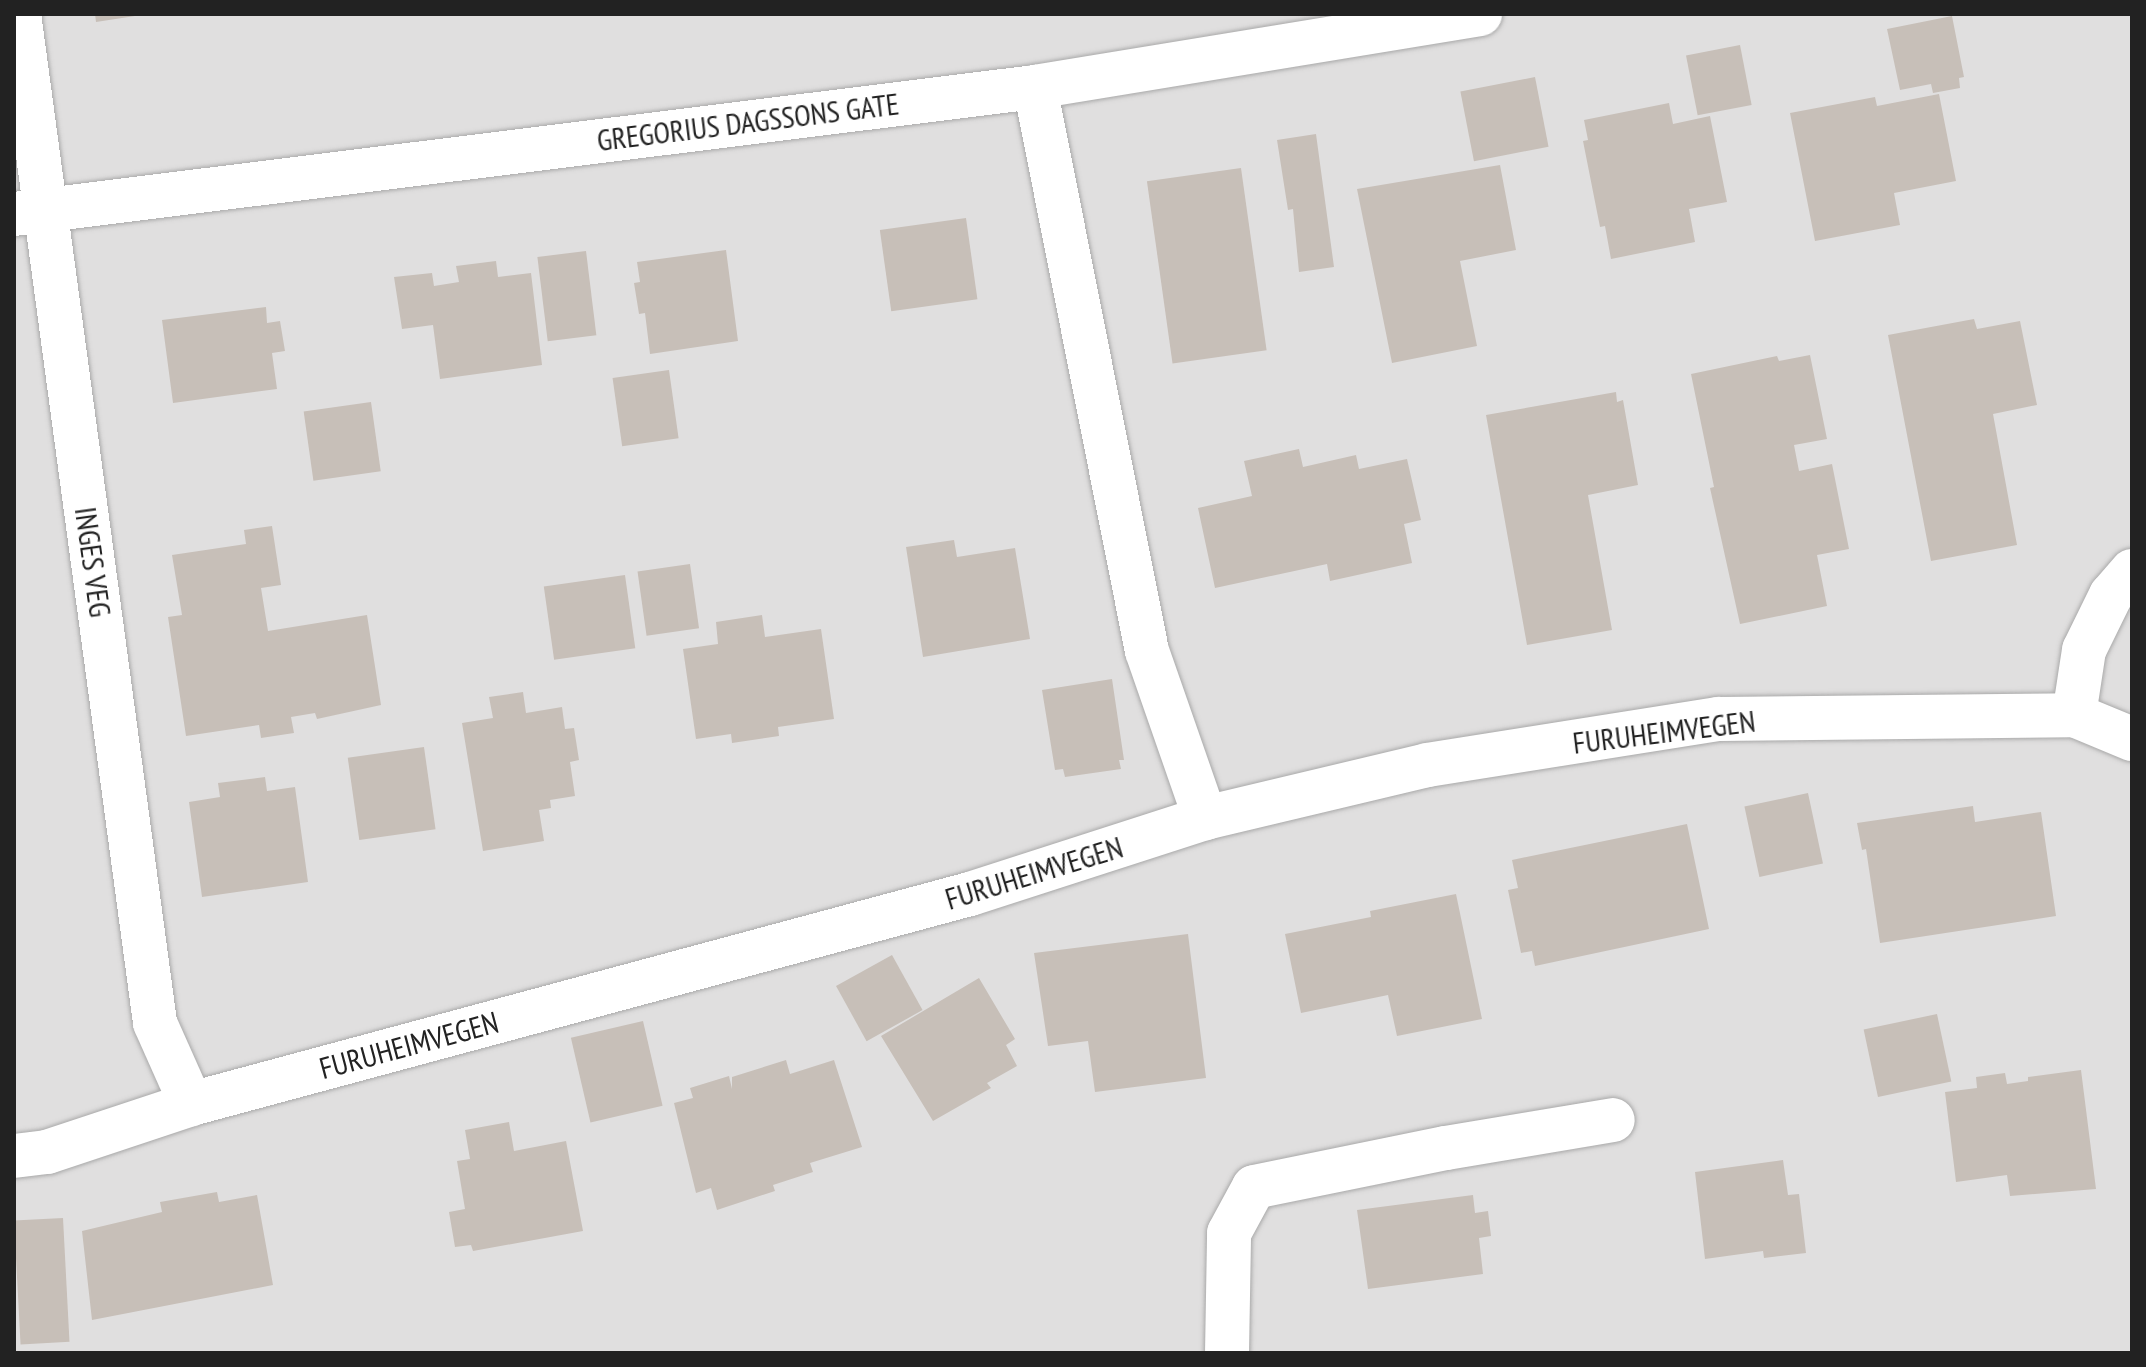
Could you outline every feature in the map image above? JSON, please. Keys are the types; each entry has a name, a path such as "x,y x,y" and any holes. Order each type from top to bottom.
{"street":[{"name":"INGES VEG","path":"19,14 30,212 155,1023 191,1104"},
{"name":"GREGORIUS DAGSSONS GATE","path":"30,212 1035,87 1480,14"},
{"path":"1035,87 1147,651 1205,818"},
{"path":"2132,571 2111,595 2084,650 2074,715 2132,739"},
{"name":"FURUHEIMVEGEN","path":"14,1156 47,1152 191,1104 970,894 1205,818 1427,765 1718,719 2074,715"},
{"path":"1227,1353 1229,1233 1254,1187 1446,1148 1613,1120"}],"shaded area":[{"path":"14,14 2132,14 2132,1353 14,1353"}],"building":[{"path":"95,14 135,14 135,16 96,22"},
{"path":"1952,16 1964,77 1959,78 1960,88 1933,93 1931,84 1900,90 1887,29"},
{"path":"1740,45 1752,105 1698,115 1686,55"},
{"path":"1535,77 1549,147 1474,161 1460,92"},
{"path":"1939,94 1956,181 1894,193 1900,225 1815,241 1790,113 1875,97 1877,106"},
{"path":"1669,103 1673,124 1710,116 1727,202 1689,209 1695,242 1611,259 1605,226 1600,227 1583,141 1588,140 1584,120"},
{"path":"1316,134 1334,267 1299,272 1293,209 1288,210 1277,140"},
{"path":"1500,165 1516,250 1460,261 1477,346 1392,363 1357,189"},
{"path":"1241,168 1267,350 1173,363 1147,181"},
{"path":"966,218 977,299 891,311 880,230"},
{"path":"726,250 738,341 650,354 645,313 639,314 634,283 640,282 637,262"},
{"path":"586,251 596,335 548,341 537,257"},
{"path":"496,261 498,277 531,273 542,365 440,379 433,325 402,329 394,277 432,273 434,286 459,282 456,266"},
{"path":"266,307 267,323 280,321 285,351 272,353 277,389 173,403 162,320"},
{"path":"1974,319 1977,329 2020,321 2037,405 1993,414 2017,545 1931,561 1888,335"},
{"path":"1810,355 1827,439 1794,445 1799,471 1832,464 1849,549 1817,555 1827,606 1740,624 1710,488 1714,487 1691,374 1777,356 1779,361"},
{"path":"669,370 679,438 622,446 613,378"},
{"path":"1616,392 1617,402 1623,400 1638,485 1588,495 1612,630 1527,645 1486,415"},
{"path":"371,402 381,471 313,481 304,411"},
{"path":"1299,449 1303,467 1356,455 1359,469 1407,459 1421,520 1404,524 1412,563 1330,581 1327,564 1215,588 1198,508 1252,496 1244,461"},
{"path":"272,526 281,585 261,588 268,631 367,615 381,705 317,719 315,713 291,717 294,733 261,738 259,725 186,736 168,617 182,615 172,555 246,544 244,530"},
{"path":"954,540 957,557 1015,548 1030,639 923,657 906,547"},
{"path":"690,564 699,628 647,636 638,571"},
{"path":"625,575 635,648 554,660 544,586"},
{"path":"762,615 765,637 821,629 834,719 778,727 779,736 732,743 731,734 696,739 683,649 718,644 716,622"},
{"path":"1112,679 1124,760 1119,760 1121,769 1065,777 1063,769 1055,770 1042,690"},
{"path":"523,692 526,713 562,707 565,729 574,728 579,760 570,762 575,796 550,800 551,808 539,810 544,841 483,851 462,723 493,718 489,697"},
{"path":"424,747 436,829 359,840 348,758"},
{"path":"265,777 267,791 295,787 308,882 202,897 189,802 220,797 218,783"},
{"path":"1808,793 1823,863 1759,877 1744,807"},
{"path":"1973,806 1975,822 2041,812 2056,916 1880,943 1866,849 1862,850 1857,823"},
{"path":"1687,824 1709,929 1535,966 1532,951 1521,953 1508,890 1518,888 1512,860"},
{"path":"1456,894 1482,1019 1397,1036 1388,995 1301,1013 1285,934 1371,917 1370,911"},
{"path":"1188,934 1206,1078 1095,1092 1088,1041 1048,1046 1034,953"},
{"path":"892,955 923,1010 867,1041 836,986"},
{"path":"979,978 1015,1039 1006,1045 1017,1066 987,1083 991,1088 933,1121 881,1036"},
{"path":"1937,1014 1951,1081 1878,1097 1864,1030"},
{"path":"643,1021 663,1106 590,1122 571,1038"},
{"path":"786,1060 790,1074 834,1060 862,1147 810,1163 813,1172 773,1185 775,1191 717,1210 711,1188 696,1193 674,1103 693,1098 690,1088 729,1076 732,1089 732,1077"},
{"path":"2081,1070 2096,1189 2010,1196 2007,1175 1956,1182 1945,1092 1977,1088 1976,1077 2005,1073 2007,1084 2028,1081 2028,1077"},
{"path":"509,1122 514,1151 566,1141 583,1231 473,1251 471,1245 455,1247 449,1212 465,1209 457,1161 470,1159 465,1130"},
{"path":"1783,1160 1788,1195 1799,1194 1806,1253 1764,1258 1763,1251 1705,1259 1695,1172"},
{"path":"217,1192 219,1202 257,1195 273,1285 92,1320 82,1231 162,1212 160,1202"},
{"path":"1473,1195 1475,1213 1488,1211 1491,1236 1479,1238 1483,1274 1368,1289 1357,1210"},
{"path":"63,1218 69,1342 21,1344 14,1221"}]}
